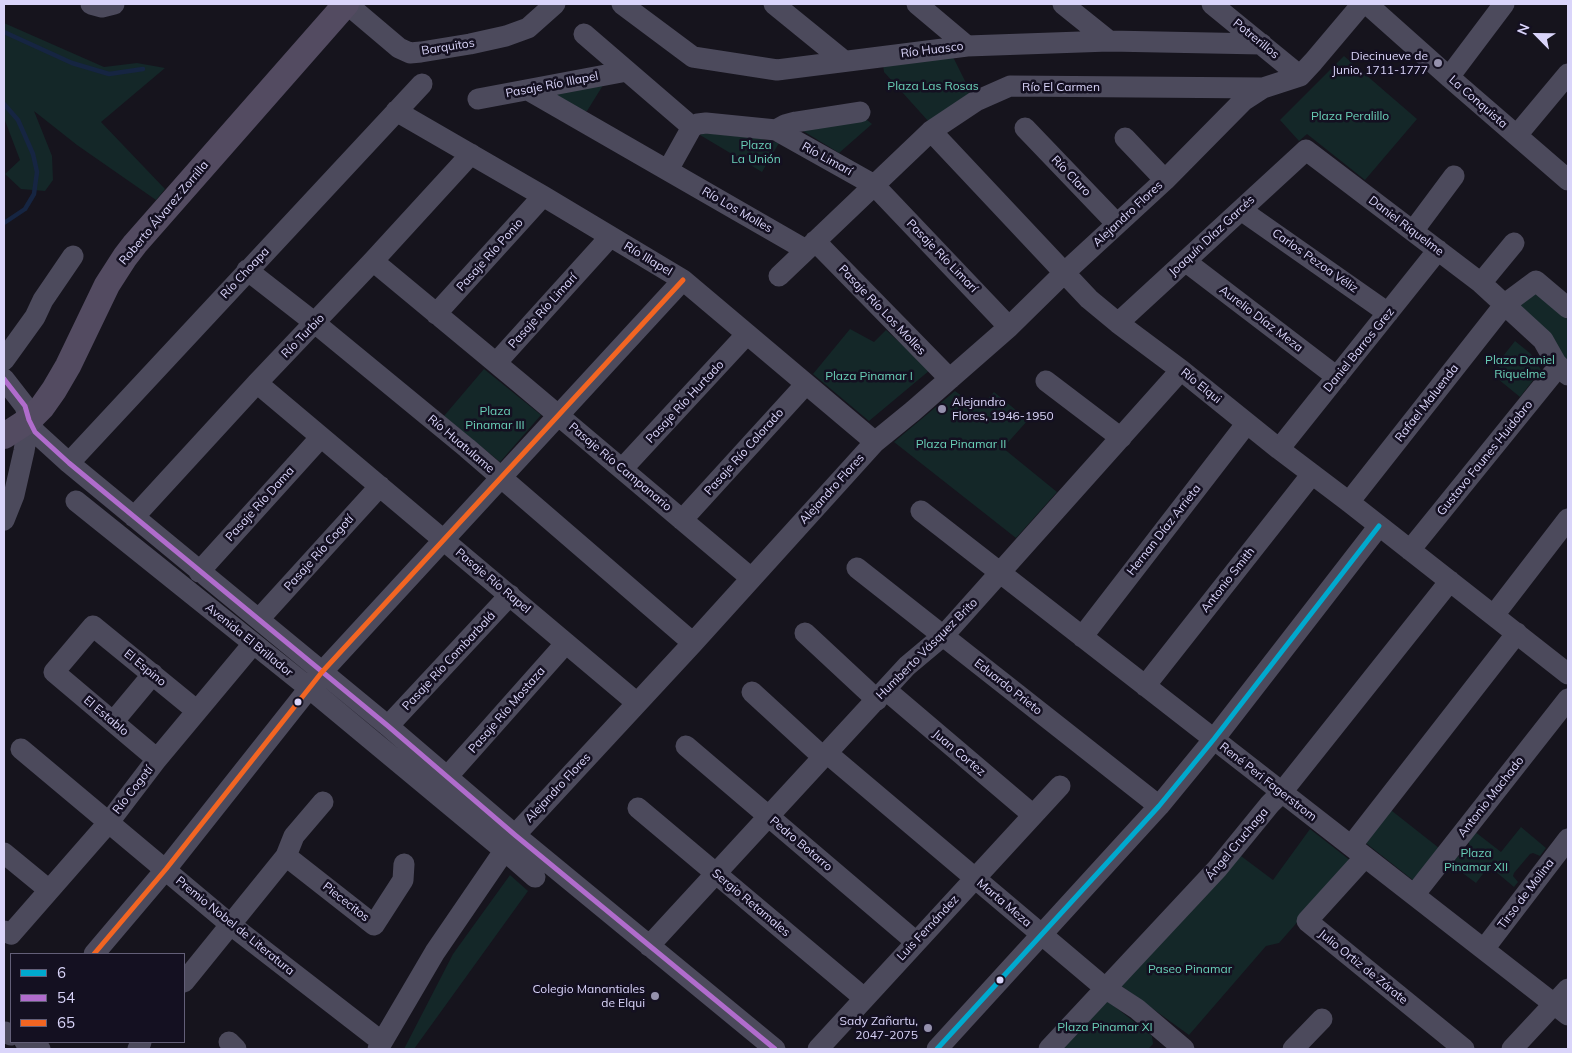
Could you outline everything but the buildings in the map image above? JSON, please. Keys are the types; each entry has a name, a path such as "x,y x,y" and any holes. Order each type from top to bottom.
{"main road":[{"name":"Roberto Álvarez Zorrilla","path":"4,436 29,420 42,407 62,378 104,291 125,257 347,4"}],"street":[{"path":"91,4 102,7 114,4"},
{"name":"Barquitos","path":"347,4 399,48 410,53 470,44 506,36 528,28 555,4"},
{"name":"Río Huasco","path":"622,4 693,57 777,70 967,46 1109,41 1262,44"},
{"path":"774,4 844,61"},
{"path":"917,4 967,46"},
{"path":"1063,4 1109,41"},
{"name":"Potrerillos","path":"1212,4 1300,76"},
{"name":"Alejandro Flores","path":"380,1046 435,952 510,843 875,442 1009,328 1165,180 1243,101 1263,88 1300,76 1362,4"},
{"name":"La Conquista","path":"1367,4 1568,180"},
{"path":"1449,76 1504,4"},
{"path":"528,90 668,170 692,127 584,34"},
{"name":"Pasaje Río Illapel","path":"478,99 627,71"},
{"path":"1517,135 1568,74"},
{"name":"Río Choapa","path":"69,463 422,84"},
{"name":"Río El Carmen","path":"778,276 931,131 976,101 1010,86 1263,88"},
{"name":"Río Illapel","path":"396,110 683,280 875,442"},
{"path":"776,130 796,122 860,112"},
{"name":"Río Limarí","path":"692,127 706,123 776,130 874,185"},
{"name":"Río Claro","path":"1024,128 1117,224"},
{"name":"Río Elqui","path":"931,131 1088,299 1568,674"},
{"path":"1125,138 1165,180"},
{"name":"Joaquín Díaz Garcés","path":"1118,323 1306,150"},
{"name":"Daniel Riquelme","path":"1306,150 1438,250 1505,304 1543,340 1556,363 1564,371"},
{"name":"Río Turbio","path":"134,517 471,154"},
{"name":"Río Los Molles","path":"668,170 811,245"},
{"path":"1413,231 1454,176"},
{"name":"Pasaje Río Limarí","path":"874,185 1009,328"},
{"name":"Pasaje Río Ponio","path":"436,314 543,196"},
{"name":"Carlos Pezoa Véliz","path":"1241,210 1388,313"},
{"name":"Pasaje Río Limarí","path":"496,362 610,237"},
{"path":"1480,283 1514,243"},
{"name":"Pasaje Río Los Molles","path":"811,245 950,379"},
{"name":"Daniel Barros Grez","path":"1279,450 1438,250"},
{"path":"4,360 35,317 43,300 73,256"},
{"name":"Pasaje Río Campanario","path":"373,261 496,362 751,578"},
{"name":"Aurelio Díaz Meza","path":"1185,261 1337,377"},
{"name":"Río Huatulame","path":"248,270 316,323 502,478 693,643"},
{"path":"95,953 166,869 315,680 683,280"},
{"path":"1505,304 1536,281 1568,308"},
{"name":"Rafael Maluenda","path":"1349,502 1505,304"},
{"name":"Pasaje Río Hurtado","path":"622,469 747,334"},
{"name":"Humberto Vásquez Brito","path":"649,946 826,756 906,666 944,636 1181,370"},
{"name":"Gustavo Faunes Huidobro","path":"1410,550 1564,371"},
{"name":"Avenida El Brillador","path":"4,379 25,406 35,432 69,463 258,619 315,680 510,843 649,946 775,1049"},
{"path":"1046,380 1121,438"},
{"name":"Pasaje Río Rapel","path":"257,383 637,702"},
{"name":"Pasaje Río Colorado","path":"682,520 806,384"},
{"path":"4,520 14,495 29,420"},
{"name":"Hernan Díaz Arrieta","path":"1082,637 1246,423"},
{"name":"Pasaje Río Dama","path":"200,572 321,437"},
{"name":"Antonio Smith","path":"1145,686 1312,474"},
{"name":"Pasaje Río Cogotí","path":"258,619 380,486"},
{"name":"Avenida El Brillador","path":"76,501 253,644 388,726 447,777 510,843 535,877"},
{"name":"René Peri Fagerstrom","path":"922,511 1484,949 1564,1003"},
{"path":"1494,615 1568,519"},
{"path":"937,1049 1159,806 1214,740 1379,526"},
{"name":"Eduardo Prieto","path":"857,568 1159,806"},
{"name":"Ángel Cruchaga","path":"1049,1049 1217,869 1282,792 1450,581"},
{"name":"Pasaje Río Combarbalá","path":"388,726 510,596"},
{"name":"El Espino","path":"54,672 93,626 197,710"},
{"name":"Juan Cortez","path":"805,633 1033,815"},
{"name":"Julio Ortiz de Zárate","path":"1464,1049 1307,921 1517,633"},
{"name":"Pasaje Río Mostaza","path":"447,777 566,643"},
{"name":"Río Cogotí","path":"7,932 49,890 109,822 157,759 253,644"},
{"name":"El Establo","path":"54,672 157,759"},
{"path":"113,722 153,674"},
{"name":"Marta Meza","path":"752,692 1105,988 1137,1009 1178,1047"},
{"name":"Antonio Machado","path":"1414,895 1568,699"},
{"name":"Pedro Botarro","path":"686,746 916,942"},
{"name":"Premio Nobel de Literatura","path":"21,749 231,925 380,1046"},
{"name":"Luis Fernández","path":"818,1049 1060,786"},
{"path":"185,981 286,856 294,836 323,802"},
{"name":"Sergio Retamales","path":"638,808 864,998"},
{"name":"Tirso de Molina","path":"1484,949 1568,839"},
{"path":"4,853 49,890"},
{"name":"Piececitos","path":"286,856 374,925 403,880 404,864"},
{"path":"1512,1049 1564,1003"},
{"path":"1293,1049 1322,1019"},
{"path":"27,1043 41,1049"}],"green space":[{"path":"4,23 104,67 137,63 165,68 101,122 165,189 156,200 77,145 34,111 52,156 53,180 45,191 21,189 5,174 20,160 4,118"},
{"name":"Plaza Peralillo","path":"1344,56 1417,119 1365,180 1307,134 1299,141 1280,120"},
{"name":"Plaza Las Rosas","path":"953,57 971,93 929,122 884,72 883,65"},
{"path":"605,82 587,111 581,112 549,93"},
{"name":"Plaza La Unión","path":"867,120 872,124 839,153 795,126"},
{"name":"Plaza La Unión","path":"704,133 757,138 779,143 762,172 700,135"},
{"name":"Plaza Daniel Riquelme","path":"1535,292 1568,320 1568,368 1515,305"},
{"name":"Plaza Pinamar I","path":"850,329 874,342 886,330 930,370 869,421 813,374"},
{"name":"Plaza Daniel Riquelme","path":"1515,341 1531,354 1541,370 1520,397 1498,379 1504,371 1496,365"},
{"name":"Plaza Pinamar III","path":"484,369 541,415 500,462 444,416"},
{"name":"Plaza Pinamar II","path":"955,391 979,408 994,392 1028,420 1003,448 1057,492 1016,538 894,442"},
{"path":"1387,807 1439,848 1414,881 1362,840"},
{"name":"Plaza Pinamar XII","path":"1521,827 1546,848 1540,856 1533,853 1530,854 1514,873 1513,876 1518,882 1514,887 1489,866 1476,883 1449,863 1453,857 1462,856 1470,846 1467,839 1474,831 1501,852"},
{"name":"Paseo Pinamar","path":"1310,829 1351,861 1279,943 1266,946 1189,1035 1120,985 1162,936 1241,856 1273,880"},
{"path":"510,875 528,891 414,1049 404,1049 453,954"},
{"name":"Plaza Pinamar XI","path":"1104,998 1152,1036 1153,1044 1148,1049 1055,1049"}],"waterway":[{"path":"4,32 72,63 109,74 143,69"},
{"path":"4,104 18,120 33,154 37,172 34,194 25,209 4,223"}],"transit line":[{"name":"65","path":"95,953 166,869 322,672 683,280"},
{"name":"54","path":"4,379 25,406 35,432 69,463 775,1049"},
{"name":"6","path":"937,1049 1159,806 1214,739 1379,526"}],"place":[{"name":"Diecinueve de Junio, 1711-1777","path":"1438,63"},
{"name":"Alejandro Flores, 1946-1950","path":"942,409"},
{"name":"Colegio Manantiales de Elqui","path":"655,996"},
{"name":"Sady Zañartu, 2047-2075","path":"928,1028"}]}
